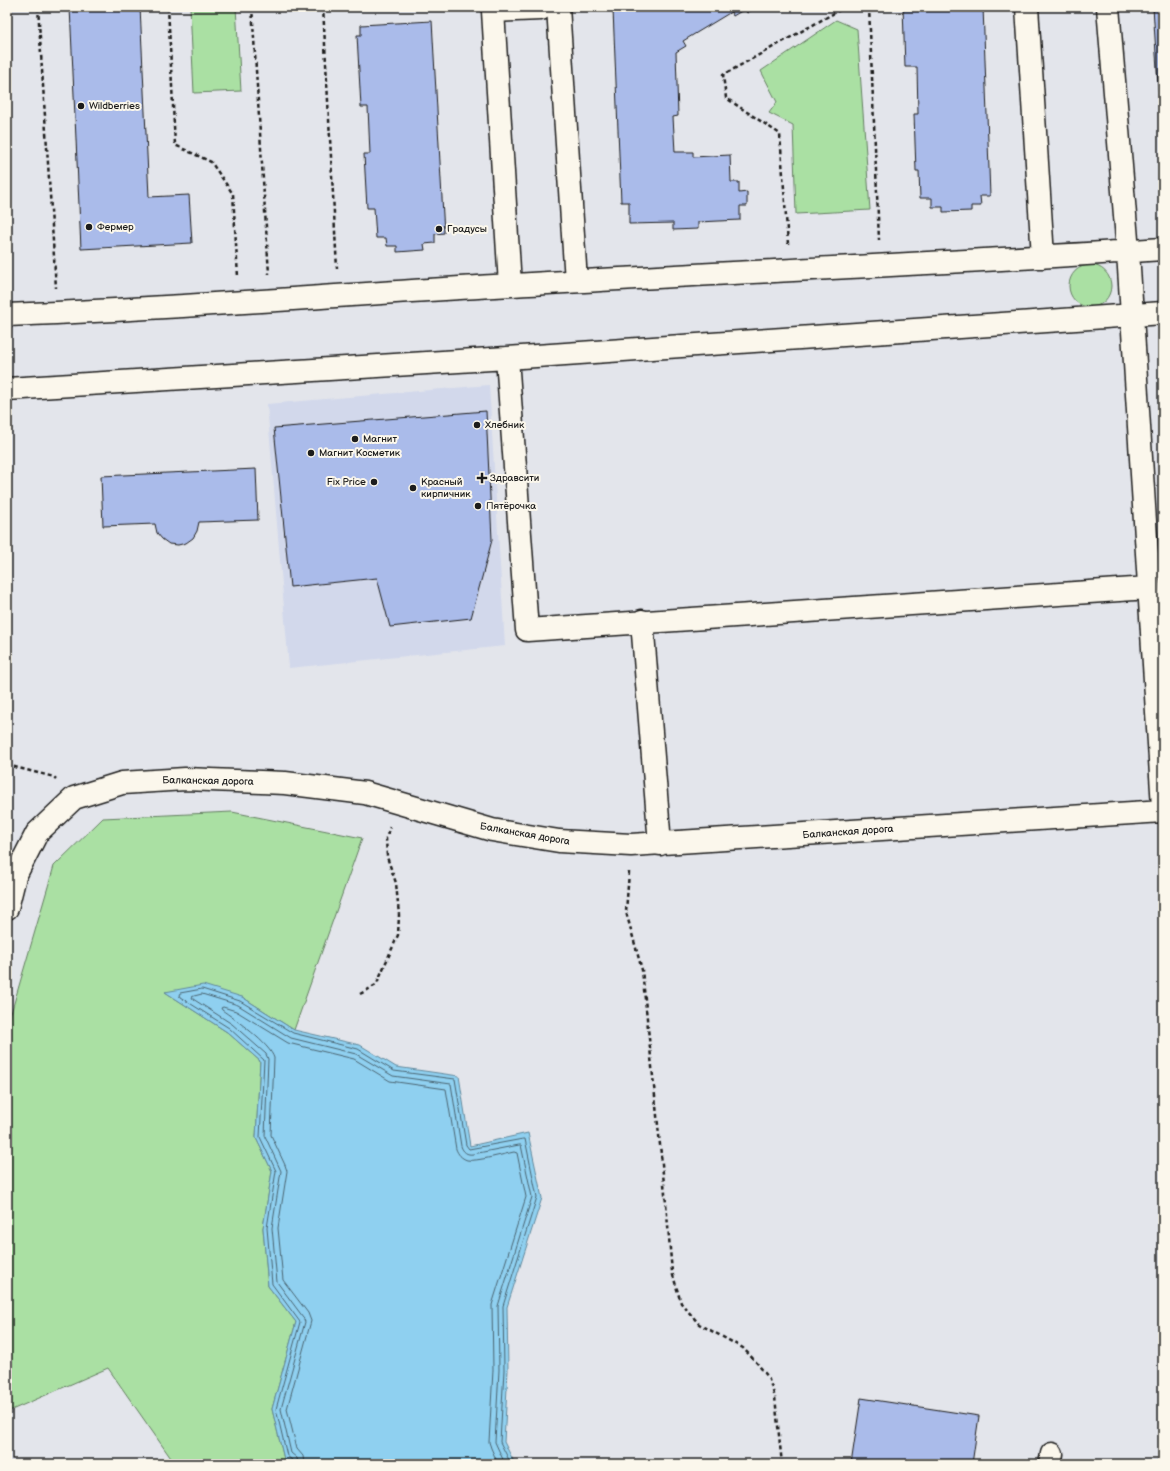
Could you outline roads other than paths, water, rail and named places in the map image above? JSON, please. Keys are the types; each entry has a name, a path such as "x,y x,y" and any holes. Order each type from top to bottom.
{"street":[{"path":"510,285 493,11 541,10 543,7"},
{"path":"558,7 576,281"},
{"path":"1027,7 1043,257"},
{"path":"1108,7 1128,252 1163,807"},
{"path":"7,315 239,303 576,281 1043,257 1163,249"},
{"path":"7,389 507,358 1163,313"},
{"path":"507,358 527,630 1149,588"},
{"path":"642,622 660,844"},
{"name":"Балканская дорога","path":"7,908 15,876 37,833 74,798 122,783 185,779 285,783 365,793 492,830 559,841 631,845 1163,811"}],"water":[{"path":"203,985 242,997 294,1030 360,1045 396,1067 459,1076 470,1146 528,1133 542,1198 507,1307 508,1370 504,1442 515,1464 292,1464 284,1459 272,1409 296,1322 268,1286 263,1228 272,1171 256,1138 260,1061 227,1032 165,992"}],"place":[{"name":"Wildberries","path":"81,106"},
{"name":"Фермер","path":"89,227"},
{"name":"Градусы","path":"439,229"},
{"name":"Хлебник","path":"477,425"},
{"name":"Магнит","path":"355,439"},
{"name":"Магнит Косметик","path":"311,453"},
{"name":"Здравсити","path":"482,478"},
{"name":"Fix Price","path":"374,482"},
{"name":"Красный кирпичник","path":"413,488"},
{"name":"Пятёрочка","path":"478,506"}]}
